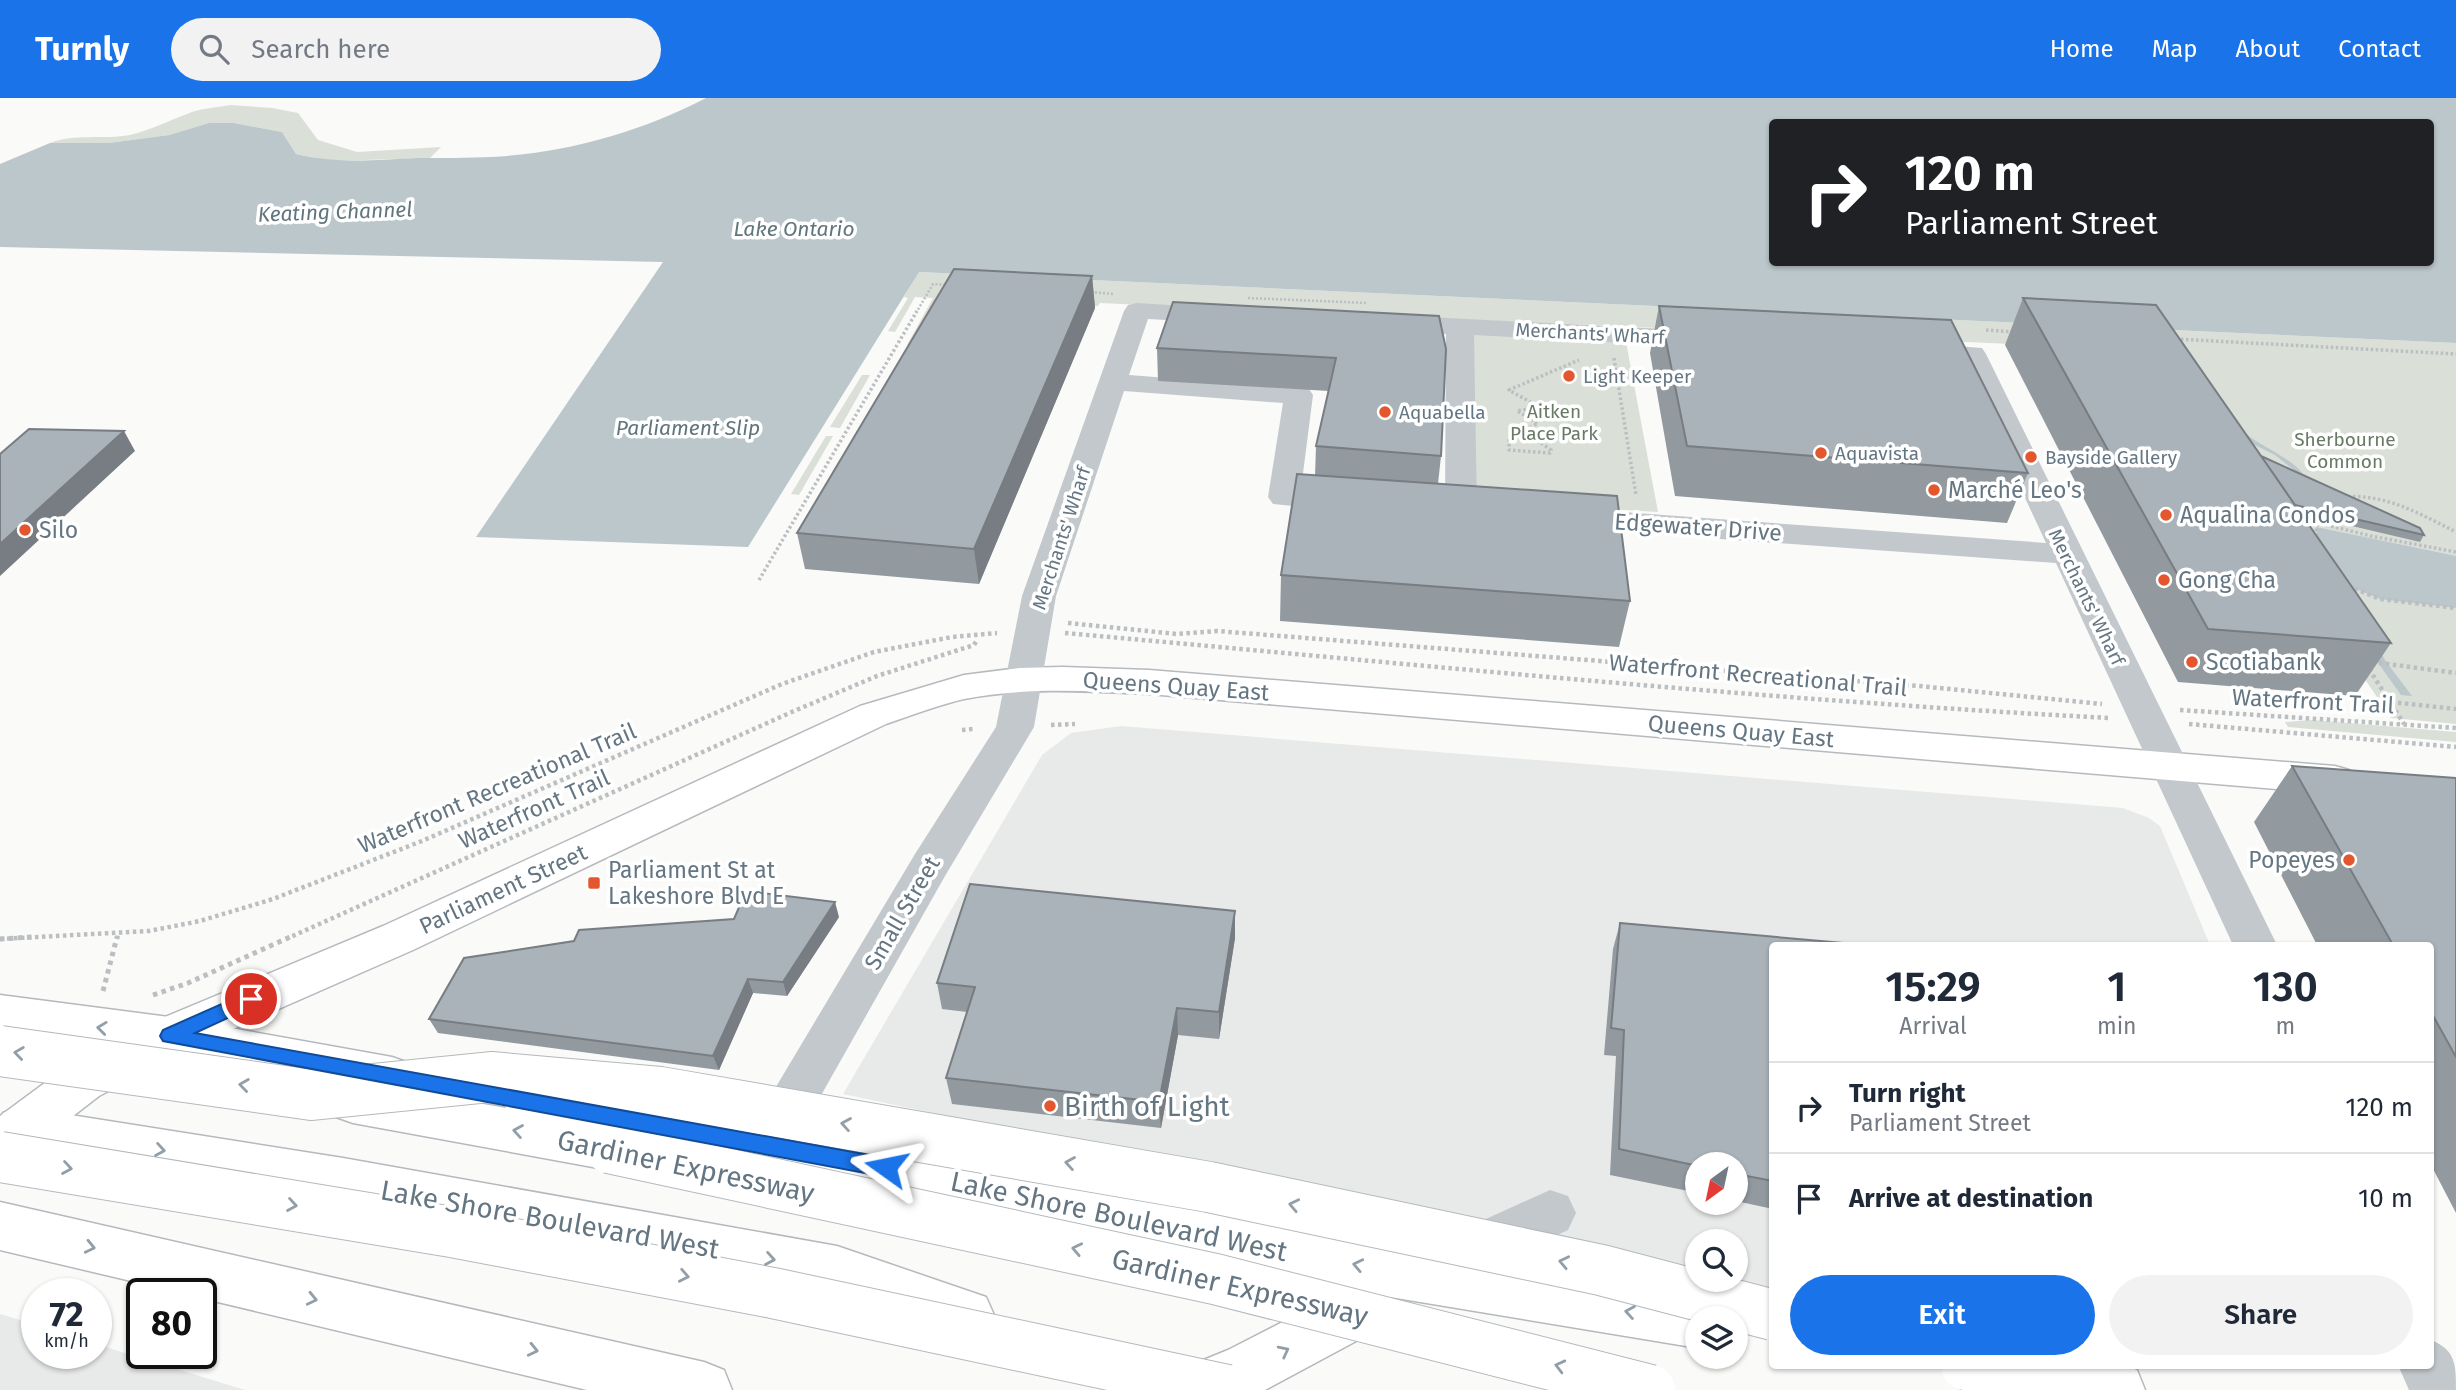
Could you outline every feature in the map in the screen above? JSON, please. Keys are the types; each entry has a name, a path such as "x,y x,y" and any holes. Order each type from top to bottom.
{"main road":[{"name":"Queens Quay East","path":"1025,679 1149,681 2374,784"},
{"name":"Parliament Street","path":"5,1139 82,1082 155,1017 398,938 873,715 947,691 1025,679"},
{"name":"Lake Shore Boulevard West","path":"0,1014 155,1017 1419,1278 1685,1320"},
{"name":"Gardiner Expressway","path":"0,1051 312,1095 609,1148 1215,1279 1650,1390"},
{"path":"312,1095 491,1077 660,1092 1209,1187 1601,1270 1769,1314"},
{"name":"Lake Shore Boulevard West","path":"5,1139 343,1181 837,1271 1189,1390"},
{"path":"5,1139 446,1231 773,1293 1227,1390"},
{"path":"0,1226 704,1390"},
{"path":"1199,1390 1309,1339 1419,1278"},
{"path":"1748,1331 1769,1334"},
{"path":"1980,1369 2062,1390"},
{"path":"1988,1369 2117,1390"}],"street":[{"name":"Merchants' Wharf","path":"1025,679 1039,596 1138,311 1254,316"},
{"name":"Merchants' Wharf","path":"1364,322 1732,341"},
{"path":"1461,327 1461,510"},
{"name":"Merchants' Wharf","path":"1894,350 1972,354 2066,554 2162,715 2170,766 2201,825 2254,942"},
{"path":"1112,382 1299,395 1284,497 1366,503"},
{"name":"Edgewater Drive","path":"1544,516 2066,554"},
{"name":"Small Street","path":"767,1144 930,865 1015,727 1025,679"},
{"path":"1419,1278 1550,1213"},
{"path":"2428,1369 2438,1390"}],"path":[{"path":"759,580 933,284 960,286"},
{"path":"1081,292 1121,294"},
{"path":"1993,331 2018,332"},
{"path":"2174,339 2456,354"},
{"path":"1612,346 1640,523"},
{"path":"1509,439 1509,450 1550,453 1551,450 1524,431 1538,423 1517,411 1539,407 1509,390 1589,356"},
{"path":"2337,500 2352,496 2377,499 2456,532"},
{"path":"2317,544 2317,523 2329,508"},
{"path":"2297,518 2456,552"},
{"path":"2341,581 2362,594 2380,599 2456,608"},
{"path":"1060,623 1177,635 1217,631 1919,686 2108,704"},
{"name":"Waterfront Recreational Trail","path":"0,939 118,934 200,921 274,899 422,841 782,684 874,652 952,637 1000,632"},
{"name":"Waterfront Recreational Trail","path":"1057,632 1498,672 1993,712 2162,715 2456,747"},
{"name":"Waterfront Trail","path":"155,1017 188,983 794,711 877,676 974,645 977,640"},
{"path":"2404,724 2364,661 2456,673"},
{"path":"2390,702 2456,709"},
{"name":"Waterfront Trail","path":"2162,715 2456,728"},
{"path":"103,1000 105,977 118,934"}],"shaded area":[{"path":"1121,726 2123,808 2149,818 2160,826 2209,942 1769,942 1769,1289 1748,1285 1748,1229 1685,1229 1685,1271 843,1094 1042,755 1071,733"},
{"path":"0,1314 21,1320 21,1369 112,1369 112,1349 126,1353 126,1369 177,1369 245,1390 0,1390"}],"green space":[{"path":"230,105 298,113 318,140 357,152 441,147 430,158 330,161 296,154 282,132 234,123 209,123 169,135 109,143 50,143 69,138 130,135 192,112"},
{"name":"Sherbourne Common","path":"918,272 2456,343 2456,724 2391,718 2144,350 1100,303 1098,306 944,299 918,346 907,345 933,298 915,297 895,332 888,331 908,298 904,297"},
{"name":"Aitken Place Park","path":"1466,333 1626,342 1658,512 1473,501"},
{"path":"862,375 870,375 840,428 830,427"},
{"path":"826,436 833,436 799,495 791,494"},
{"path":"2312,720 2456,732 2456,742 2288,727 2285,722"}],"water":[{"name":"Lake Ontario","path":"706,98 2456,98 2456,343 919,272 748,547 476,537 663,262 0,247 0,164 50,143 109,143 169,135 209,123 234,123 282,132 296,154 327,159 492,157 575,146 656,121"},
{"path":"2220,414 2290,462 2307,480 2310,492 2309,507 2301,524 2387,663 2412,696 2401,695 2296,548 2300,475 2275,455 2245,440"},
{"path":"2316,527 2456,556 2456,608 2380,599 2349,586 2319,556"}],"building":[{"path":"954,269 1092,276 974,549 797,533"},
{"path":"2023,298 2156,305 2391,643 2208,629"},
{"path":"1173,302 1439,316 1446,349 1441,456 1316,446 1336,358 1157,348"},
{"path":"1659,306 1951,320 2028,473 1687,446"},
{"path":"29,429 124,431 0,544 0,454"},
{"path":"2261,456 2420,528 2424,535 2295,505"},
{"path":"1297,474 1617,496 1630,601 1281,575"},
{"path":"2292,766 2456,778 2456,1057 2434,1017 2434,942 2391,942"},
{"path":"970,884 1235,911 1219,1012 1177,1008 1159,1102 946,1078 975,987 937,983"},
{"path":"746,891 835,902 783,982 748,979 713,1056 429,1019 464,958 574,941 579,930 734,919"},
{"path":"1620,923 1832,942 1769,942 1769,1180 1748,1176 1748,1152 1685,1152 1685,1163 1619,1149 1624,1030 1611,1028"}],"place":[{"name":"Light Keeper","path":"1569,376"},
{"name":"Aquabella","path":"1385,412"},
{"name":"Aquavista","path":"1821,453"},
{"name":"Bayside Gallery","path":"2031,457"},
{"name":"Marché Leo's","path":"1934,490"},
{"name":"Aqualina Condos","path":"2166,515"},
{"name":"Silo","path":"25,530"},
{"name":"Gong Cha","path":"2164,580"},
{"name":"Scotiabank","path":"2192,662"},
{"name":"Popeyes","path":"2349,860"},
{"name":"Parliament St at Lakeshore Blvd E","path":"594,883"},
{"name":"Birth of Light","path":"1050,1106"}],"route":[{"path":"251,999 169,1036 886,1167"}],"water label":[{"name":"Keating Channel","path":"335,212"},
{"name":"Parliament Slip","path":"688,428"}]}
